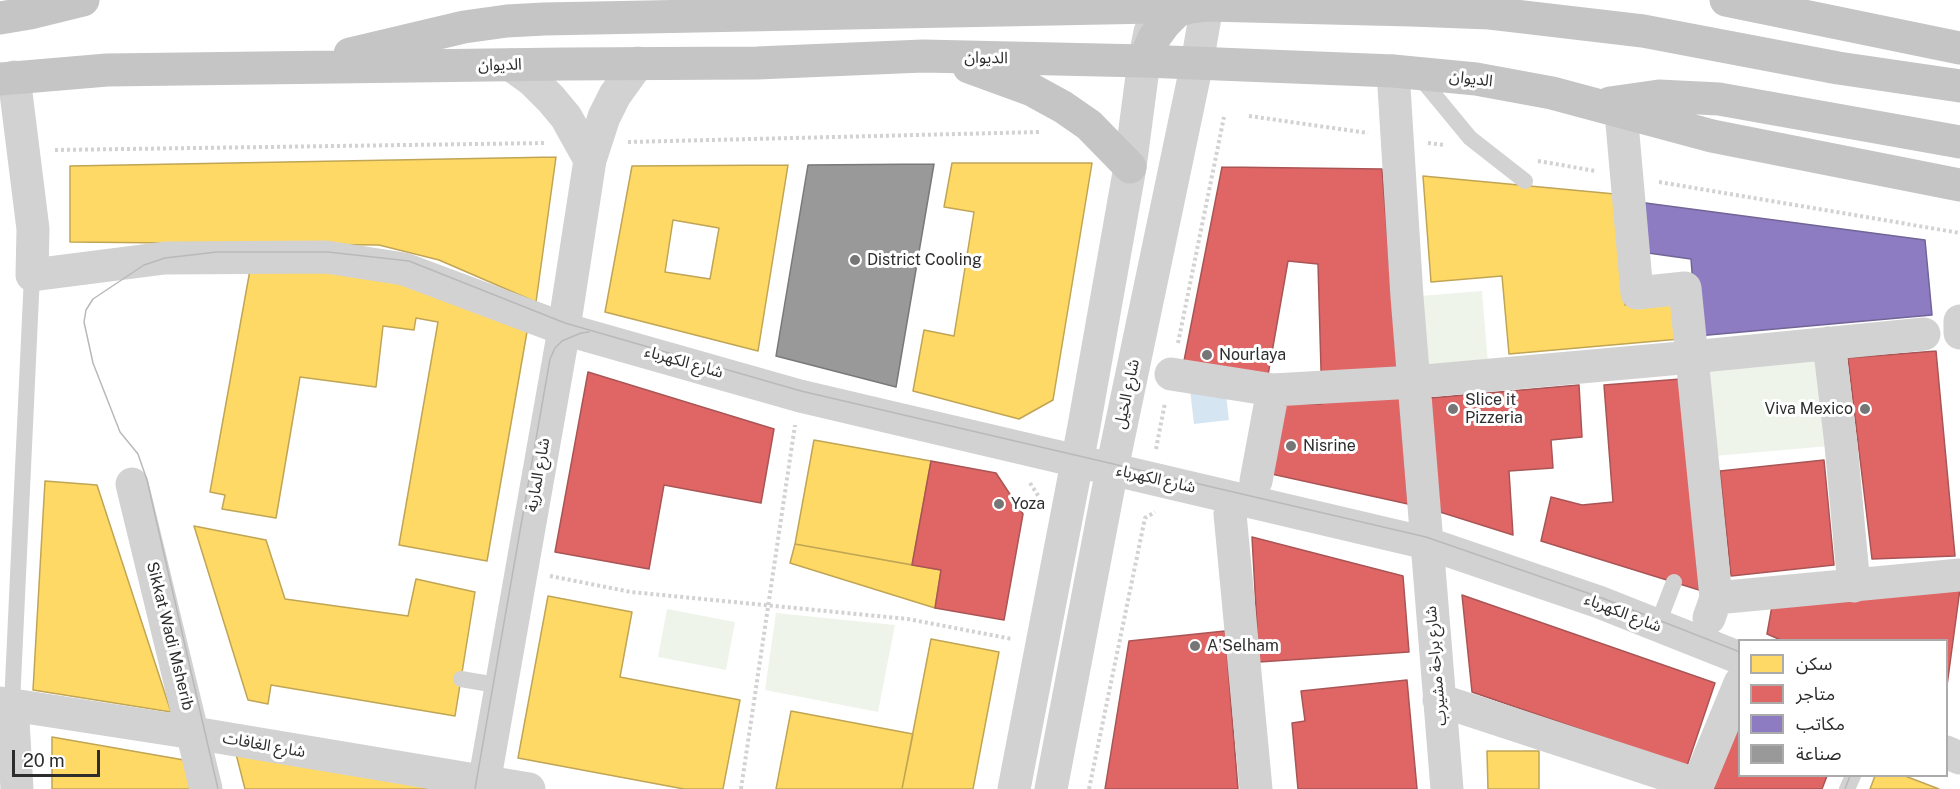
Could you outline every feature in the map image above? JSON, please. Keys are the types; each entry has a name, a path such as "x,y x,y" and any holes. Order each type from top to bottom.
{"main road":[{"path":"0,18 30,14 83,0"},
{"path":"1726,0 1960,48"},
{"path":"1144,61 1154,38 1171,16 1184,8 1182,2"},
{"path":"298,68 410,39 464,27 507,21 1182,2 1422,10 1528,17 1643,31 1838,68 1960,86"},
{"path":"923,56 992,74 1047,97 1089,125 1130,167"},
{"name":"الديوان","path":"7,78 107,70 758,63 923,56 1144,61 1405,72 1503,83 1552,93 1712,136 1960,185"},
{"path":"1611,109 1629,99 1659,96 1719,99 1960,142"}],"street":[{"path":"1014,789 1078,462 1130,167 1144,61 1182,2"},
{"name":"شارع الخيل","path":"1051,789 1112,469 1197,63 1182,2"},
{"name":"شارع المارية","path":"484,785 564,329 589,148 615,95 638,63"},
{"path":"512,64 551,99 589,148"},
{"name":"شارع براحة مشيرب","path":"1405,72 1396,137 1447,789"},
{"path":"7,78 24,151 33,229 32,275"},
{"path":"1611,109 1637,293 1685,288 1713,608 1854,585 1960,575"},
{"name":"شارع الكهرباء","path":"32,275 165,258 326,257 404,269 564,329 800,396 1426,543 1599,602 1738,657"},
{"path":"1960,321 1960,333"},
{"path":"1171,374 1273,390 1414,382 1924,334"},
{"path":"1829,343 1854,585"},
{"path":"1256,482 1273,390"},
{"name":"Sikkat Wadi Msherib","path":"132,484 206,789"},
{"path":"1230,514 1256,789"},
{"path":"1439,700 1697,787 1738,688"},
{"path":"6,704 17,789"},
{"name":"شارع الغافات","path":"6,704 194,733 484,785 529,789"}],"lane":[{"path":"1405,72 1470,138 1525,182"},
{"path":"6,704 32,275"},
{"path":"1657,626 1674,582"},
{"path":"461,679 502,686"}],"path":[{"path":"24,151 589,148 1047,132"},
{"path":"741,789 800,396"},
{"path":"522,570 632,592 908,619 1042,644"}],"shaded area":[{"path":"1482,291 1489,375 1414,382 1407,297"},
{"path":"1829,343 1841,445 1703,457 1692,357"},
{"path":"667,609 735,622 726,670 658,657"},
{"path":"776,613 895,625 878,712 765,690"}],"water":[{"path":"1225,386 1229,420 1194,424 1190,390"}],"building: سكن":[{"path":"556,157 536,302 439,260 379,245 70,242 70,166"},
{"path":"952,163 1092,163 1053,400 1019,419 913,391 924,330 954,336 974,212 944,207"},
{"path":"788,165 758,351 605,312 632,166","holes":["673,220 719,228 710,279 665,272"]},
{"path":"1423,176 1615,194 1625,305 1677,301 1680,339 1509,354 1502,276 1431,282"},
{"path":"325,268 439,292 528,326 487,561 399,545 438,322 416,318 414,330 383,326 376,387 300,377 276,518 222,509 225,495 210,492 250,270"},
{"path":"814,440 931,461 912,565 795,544"},
{"path":"45,481 97,485 171,712 33,690"},
{"path":"194,526 266,540 285,599 408,616 416,579 475,592 455,716 271,685 268,704 248,700"},
{"path":"795,544 941,570 935,608 790,563"},
{"path":"548,596 632,612 620,677 740,700 723,789 684,789 518,758"},
{"path":"931,639 999,652 973,789 902,789"},
{"path":"791,711 913,734 902,789 776,789"},
{"path":"52,737 184,760 190,789 52,789"},
{"path":"1487,751 1539,751 1539,789 1488,789"},
{"path":"236,754 444,789 245,789"},
{"path":"1875,777 1908,777 1939,789 1870,789"}],"building: متاجر":[{"path":"1222,167 1382,169 1408,504 1267,473 1278,404 1322,404 1318,264 1288,261 1268,375 1183,366"},
{"path":"1936,351 1955,556 1872,559 1848,358"},
{"path":"588,372 774,429 761,503 664,485 649,569 555,552"},
{"path":"1681,379 1699,590 1541,541 1551,497 1582,505 1613,502 1604,385"},
{"path":"1579,385 1582,437 1551,440 1553,468 1509,471 1513,535 1440,512 1430,398"},
{"path":"1824,460 1834,565 1731,576 1720,471"},
{"path":"931,461 996,473 1023,514 1004,620 935,608 941,570 912,565"},
{"path":"1252,537 1403,576 1409,652 1259,662"},
{"path":"1960,589 1948,678 1948,639 1779,639 1767,634 1772,606"},
{"path":"1462,595 1715,683 1687,766 1472,692"},
{"path":"1225,631 1238,789 1105,789 1129,641"},
{"path":"1407,680 1417,789 1298,789 1292,723 1305,721 1301,691"},
{"path":"1738,716 1738,777 1827,777 1822,789 1710,789"}],"building: مكاتب":[{"path":"1638,202 1925,240 1932,315 1697,336 1691,259 1641,252"}],"building: صناعة":[{"name":"District Cooling","path":"934,164 896,387 776,356 808,165"}],"tram line":[{"path":"218,789 147,480 138,454 120,432 93,363 84,322 86,310 93,299 144,265 165,258 217,252 328,252 409,261 565,323 801,391 1426,537 1602,598 1738,651"},
{"path":"475,789 550,359 555,348 562,341 589,332"},
{"path":"1845,789 1850,777"}],"place":[{"name":"District Cooling","path":"855,260"},
{"name":"Nourlaya","path":"1207,355"},
{"name":"Slice it Pizzeria","path":"1453,409"},
{"name":"Viva Mexico","path":"1865,409"},
{"name":"Nisrine","path":"1291,446"},
{"name":"Yoza","path":"999,504"},
{"name":"A'Selham","path":"1195,646"}]}
